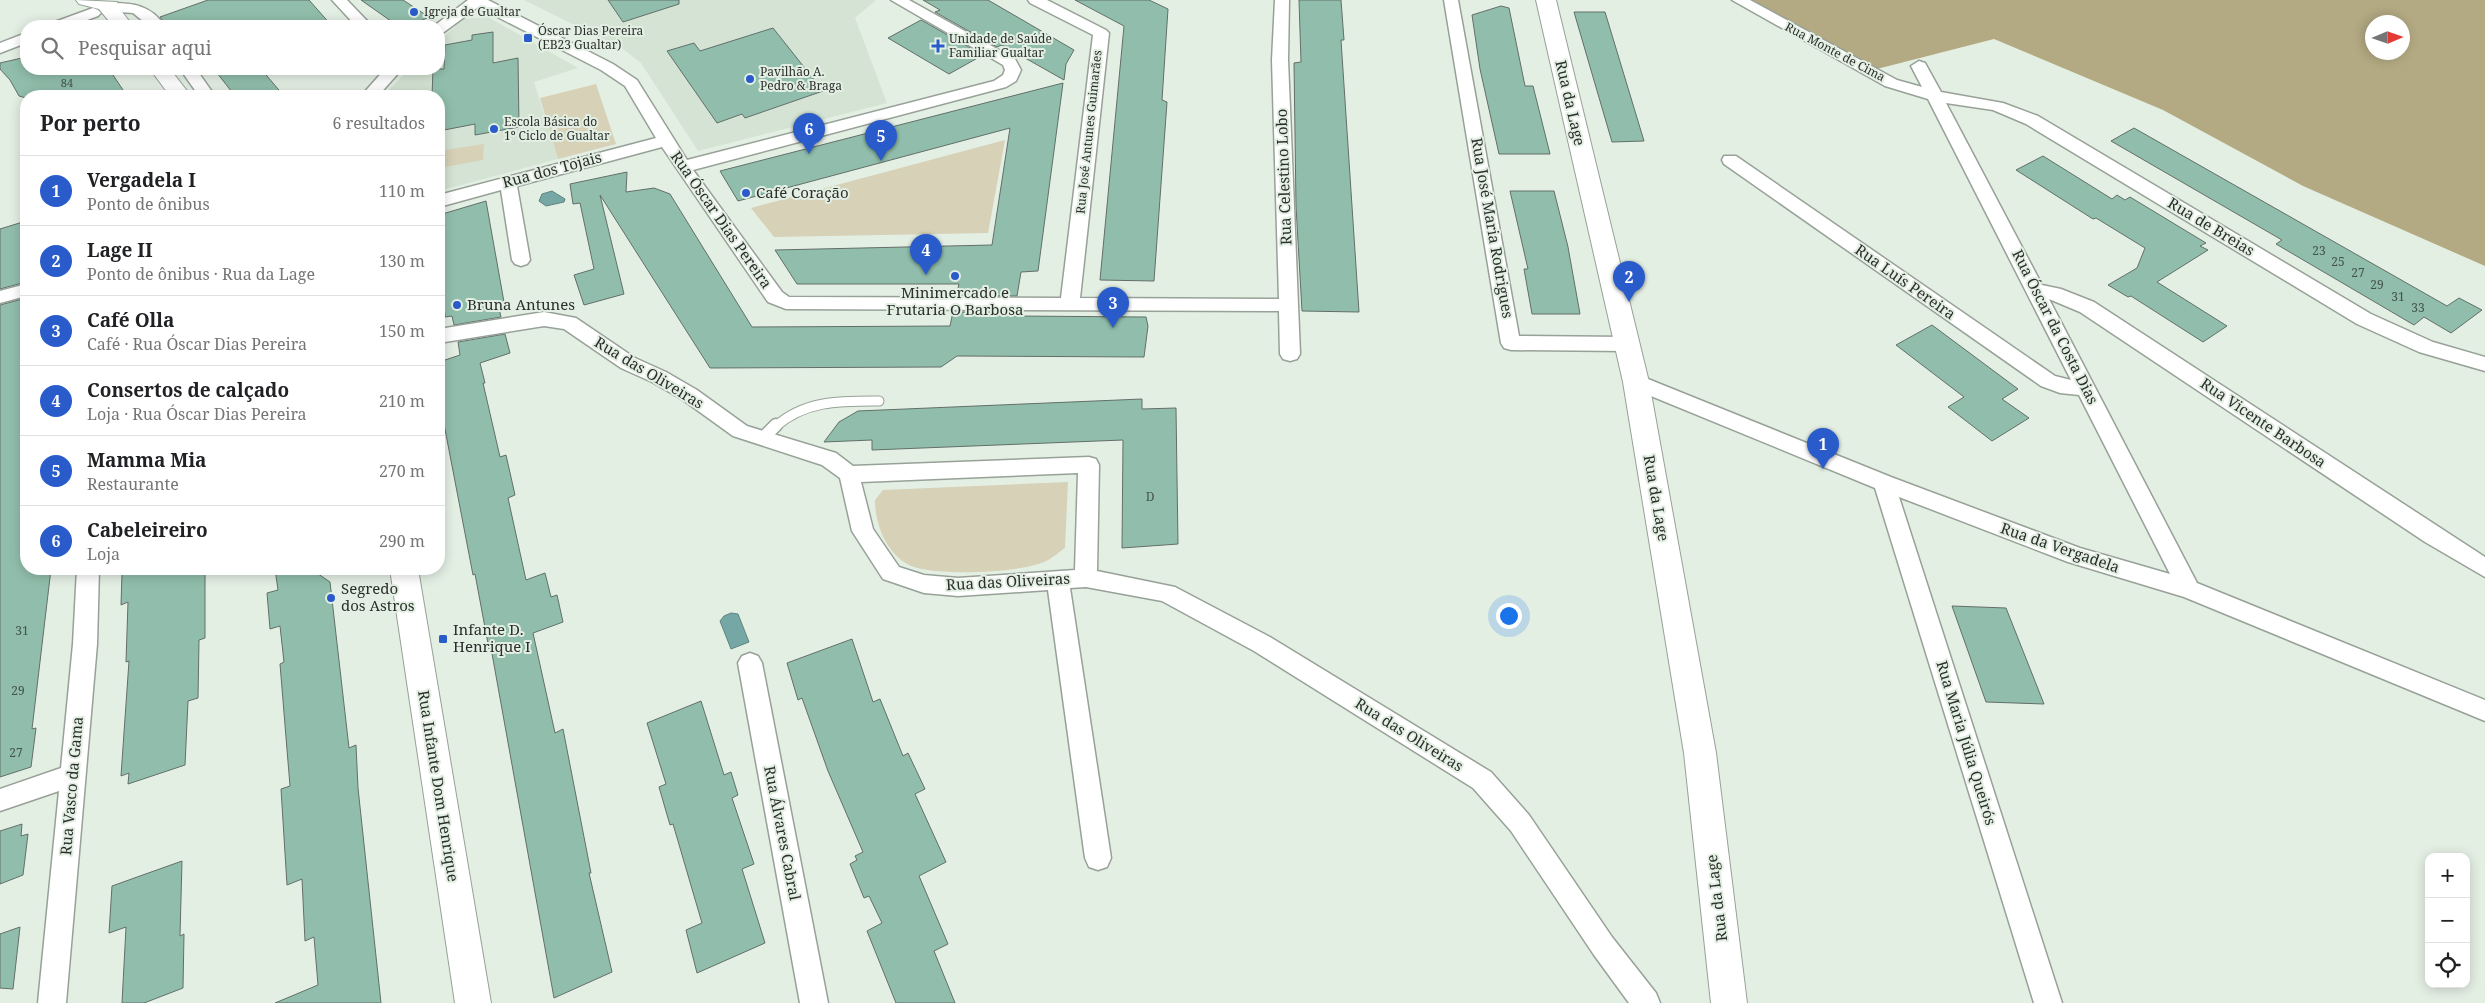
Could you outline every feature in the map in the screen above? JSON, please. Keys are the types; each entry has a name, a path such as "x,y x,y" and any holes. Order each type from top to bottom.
{"street":[{"path":"339,0 358,20"},
{"path":"445,25 478,0"},
{"name":"Rua Óscar Dias Pereira","path":"478,0 607,67 632,83 682,168 775,297 786,303 1288,304"},
{"path":"682,168 1000,84 1010,78 1013,70 1009,62 898,0"},
{"name":"Rua José Antunes Guimarães","path":"1035,0 1100,33 1070,305"},
{"name":"Rua Celestino Lobo","path":"1282,0 1280,60 1290,354"},
{"name":"Rua José Maria Rodrigues","path":"1451,0 1511,343 1626,344"},
{"name":"Rua da Lage","path":"1546,0 1636,382 1700,754 1729,1003"},
{"name":"Rua Monte de Cima","path":"1739,0 1891,83 1936,96"},
{"path":"74,20 105,9 138,8 152,20"},
{"path":"0,48 20,40"},
{"name":"Rua Óscar da Costa Dias","path":"1919,66 2189,589"},
{"path":"165,75 176,90"},
{"path":"192,75 203,90"},
{"path":"375,90 388,75"},
{"name":"Rua de Breias","path":"1936,96 1997,106 2032,120 2364,319 2426,347 2485,364"},
{"name":"Rua dos Tojais","path":"445,199 666,141"},
{"name":"Rua Luís Pereira","path":"1730,160 2048,381 2060,386 2086,388"},
{"path":"508,182 521,260"},
{"name":"Rua Vicente Barbosa","path":"2036,291 2054,293 2087,307 2432,536 2485,568"},
{"path":"0,297 20,292"},
{"name":"Rua das Oliveiras","path":"445,335 544,319 569,323 628,362 690,395 740,431 829,459 849,474 1089,465 1086,578"},
{"name":"Rua da Vergadela","path":"1636,382 1884,483 2076,556 2189,589 2485,711"},
{"name":"Rua das Oliveiras","path":"849,474 863,531 891,573 924,584 958,587 1086,578 1166,593 1262,644 1482,780 1520,823 1603,946 1646,1003"},
{"name":"Rua Maria Júlia Queirós","path":"1884,483 2048,1003"},
{"name":"Rua Vasco da Gama","path":"52,1003 85,644 88,575"},
{"name":"Rua Infante Dom Henrique","path":"405,575 473,1003"},
{"path":"1058,580 1098,858"},
{"name":"Rua Álvares Cabral","path":"750,663 814,1003"},
{"path":"0,800 73,775"}],"lane":[{"path":"763,438 783,418 804,407 879,401"}],"shaded area":[{"path":"524,0 876,0 855,18 887,103 698,151 641,63 623,49"},
{"path":"1745,0 2485,0 2485,266 2303,186 2163,110 1994,39 1873,70"},
{"name":"Escola Básica do 1º Ciclo de Gualtar","path":"488,17 578,68 534,82 558,159 445,189 445,90 388,90 404,75 445,75 445,36 462,19"},
{"path":"596,84 616,144 558,159 540,98"},
{"path":"1005,140 988,233 774,237 751,208"},
{"path":"484,144 483,160 445,167 445,150"},
{"path":"1068,482 1065,548 1054,557 1034,565 999,571 978,572 921,569 909,565 894,553 883,537 877,519 875,500 883,490"}],"water":[{"path":"552,191 565,199 564,202 546,206 539,201 542,194"},
{"path":"731,613 738,614 749,642 731,649 720,621 724,616"}],"building":[{"path":"208,0 309,0 327,20 162,20 160,17"},
{"path":"361,0 403,0 429,17 423,20 389,20"},
{"path":"608,0 679,0 679,4 623,22"},
{"path":"923,0 988,0 1074,50 1066,64 1064,80 1002,45 997,47 935,12 940,10"},
{"path":"1075,0 1149,0 1168,9 1162,100 1167,102 1154,281 1100,280 1124,26"},
{"path":"1299,0 1341,0 1344,40 1341,40 1359,312 1302,311 1296,206 1294,63 1301,62"},
{"path":"1501,6 1509,8 1525,86 1533,86 1550,154 1499,154 1480,69 1472,15"},
{"path":"1574,12 1605,12 1644,141 1612,142"},
{"path":"921,20 983,55 949,74 888,38"},
{"name":"Pavilhão A. Pedro & Braga","path":"773,28 823,91 745,118 742,114 717,123 667,51 694,43 700,51"},
{"path":"493,32 493,63 518,58 519,127 475,135 475,124 445,130 445,90 432,90 433,75 445,75 445,45 472,40 472,35"},
{"path":"20,58 20,75 113,75 123,90 20,90 20,96 10,80 0,69 0,63"},
{"path":"219,75 266,75 279,90 230,90"},
{"path":"1063,83 1038,271 1021,272 1017,296 956,296 959,284 797,284 775,250 992,245 1010,128 738,201 720,171"},
{"path":"2134,128 2447,306 2459,298 2482,310 2451,333 2424,317 2414,325 2276,244 2282,240 2111,141"},
{"path":"2043,156 2112,199 2117,195 2125,200 2130,197 2206,243 2200,246 2208,250 2157,282 2227,326 2203,342 2131,296 2128,297 2108,285 2137,268 2145,248 2096,218 2093,219 2016,170"},
{"path":"627,172 626,192 654,188 670,194 752,327 950,326 953,312 1015,312 1014,316 1146,317 1148,326 1144,357 957,356 941,367 710,368 600,195 624,294 584,305 574,275 594,269 580,203 573,204 570,184"},
{"path":"1510,191 1554,191 1568,247 1580,314 1532,314 1524,269 1528,269"},
{"path":"486,201 504,302 498,304 501,317 454,325 452,316 445,317 445,213"},
{"path":"20,223 20,284 0,289 0,229"},
{"path":"20,300 20,575 50,575 32,729 36,728 31,767 0,777 0,305"},
{"path":"1932,325 2018,389 2002,399 2029,418 1992,441 1948,407 1964,397 1896,345"},
{"path":"505,334 510,353 480,363 485,383 483,383 500,457 506,455 515,495 508,498 526,580 545,573 551,597 557,595 563,622 533,633 555,733 563,729 591,873 589,873 612,972 554,998 491,648 489,649 475,574 473,575 445,429 445,360 460,355 458,342"},
{"path":"1142,399 1142,409 1176,408 1178,544 1122,548 1123,440 872,450 872,440 824,442 839,422 858,411"},
{"path":"122,575 205,575 205,638 199,640 198,698 188,701 185,765 128,784 129,773 121,776 129,661 126,662 128,602 121,605"},
{"path":"276,575 320,575 330,582 349,748 356,745 358,788 381,1003 275,1003 318,985 314,937 305,941 302,879 287,885 281,789 290,786 280,664 284,662 280,626 270,629 267,593 278,590"},
{"path":"1952,606 2006,608 2044,704 1986,702"},
{"path":"852,639 873,702 880,699 903,756 908,753 925,789 915,794 946,862 919,876 948,944 934,951 955,1003 896,1003 867,931 882,923 869,896 864,898 850,864 857,860 855,856 863,852 828,771 802,698 798,700 787,663"},
{"path":"701,701 724,775 731,772 738,795 732,798 754,864 742,869 765,943 697,973 686,930 702,923 673,824 670,825 659,787 666,784 647,723"},
{"path":"22,824 21,836 28,834 23,875 0,884 0,831"},
{"path":"182,861 180,936 184,934 183,988 144,1003 122,1003 126,927 109,933 112,886"},
{"path":"20,927 13,989 0,988 0,934"}],"place":[{"name":"Igreja de Gualtar","path":"414,12"},
{"name":"Óscar Dias Pereira (EB23 Gualtar)","path":"528,38"},
{"name":"Unidade de Saúde Familiar Gualtar","path":"938,46"},
{"name":"Pavilhão A. Pedro & Braga","path":"750,79"},
{"name":"Escola Básica do 1º Ciclo de Gualtar","path":"494,129"},
{"name":"Cabeleireiro","path":"809,154"},
{"name":"Mamma Mia","path":"881,161"},
{"name":"Café Coração","path":"746,193"},
{"name":"Consertos de calçado","path":"926,275"},
{"name":"Minimercado e Frutaria O Barbosa","path":"955,276"},
{"name":"Lage II","path":"1629,302"},
{"name":"Bruna Antunes","path":"457,305"},
{"name":"Café Olla","path":"1113,328"},
{"name":"Vergadela I","path":"1823,469"},
{"name":"Segredo dos Astros","path":"331,598"},
{"name":"Infante D. Henrique I","path":"443,639"}]}
